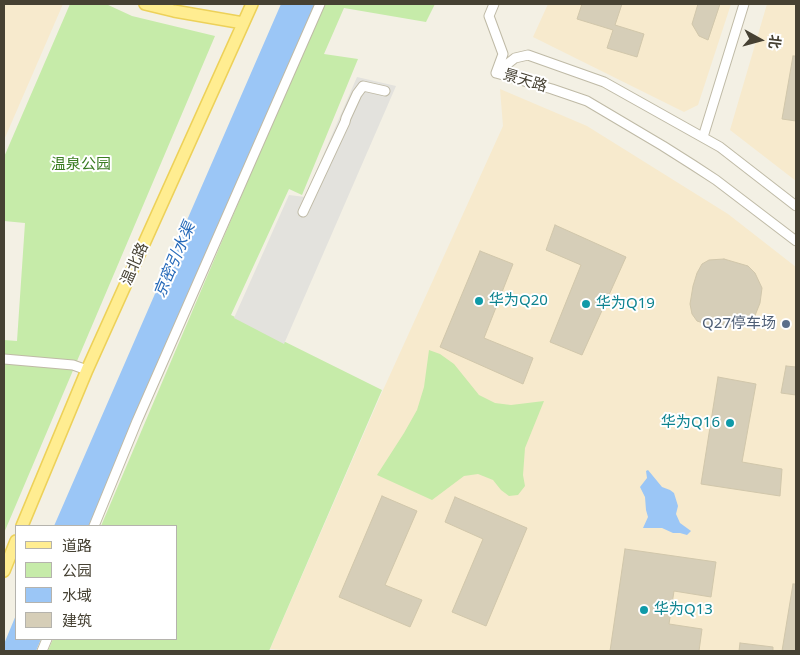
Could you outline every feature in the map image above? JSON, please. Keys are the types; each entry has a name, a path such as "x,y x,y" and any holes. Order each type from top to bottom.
{"main road":[{"path":"145,4 243,23"},
{"name":"温北路","path":"22,525 87,370 243,23 249,4"},
{"path":"4,571 15,544"}],"street":[{"path":"94,525 137,421 320,4"},
{"path":"494,4 489,16 503,54 496,73"},
{"path":"703,137 744,4"},
{"name":"景天路","path":"496,73 514,58 528,54 604,82 720,147 796,206"},
{"name":"景天路","path":"496,73 586,101 694,165 796,241"},
{"path":"303,212 357,94 363,86 385,91"},
{"path":"4,358 73,365 87,370"}],"shaded area":[{"path":"4,4 63,4 4,140"},
{"path":"548,4 731,4 698,105 684,112 533,37"},
{"path":"767,4 796,4 796,181 730,130"},
{"path":"357,77 396,86 284,344 234,318 289,195 305,197"},
{"path":"500,89 587,126 728,214 796,267 796,651 288,651 270,649 379,399 503,126"}],"green space":[{"name":"温泉公园","path":"70,4 106,4 132,16 215,36 4,533 4,340 17,341 25,223 4,221 4,157"},
{"path":"325,4 435,4 426,22 344,8 324,54 358,59 302,195 289,189 231,315 382,390 269,651 48,651 53,640 178,640 178,525 101,525 302,53"},
{"path":"429,350 440,354 454,364 479,395 495,403 511,405 544,401 525,448 523,475 525,486 518,495 509,496 493,480 478,474 464,476 432,500 377,475 417,410 424,387"}],"water":[{"name":"京密引水渠","path":"281,4 318,4 90,525 54,525"},
{"path":"648,470 662,487 674,493 678,506 676,514 680,523 691,531 687,535 673,533 662,528 643,528 648,517 645,497 640,487 647,478 646,471"},
{"path":"15,617 15,640 41,640 36,651 4,651 4,644"}],"building":[{"path":"582,4 622,4 615,25 644,34 637,57 607,48 613,30 577,19"},
{"path":"698,4 720,4 708,40 699,36 692,24"},
{"path":"793,56 796,56 796,121 782,119"},
{"name":"华为Q19","path":"555,225 626,257 582,355 550,342 581,265 546,250"},
{"name":"华为Q20","path":"480,251 513,264 484,338 533,358 523,384 440,347"},
{"path":"724,259 748,266 755,273 762,288 760,303 754,318 749,323 730,327 709,325 697,321 692,314 690,304 693,286 702,264 709,260"},
{"path":"786,366 796,367 796,395 781,393"},
{"name":"华为Q16","path":"718,377 756,384 742,462 782,469 780,496 701,484"},
{"path":"382,496 417,511 385,585 422,600 410,627 339,597"},
{"path":"455,497 527,528 486,626 452,612 483,539 445,522"},
{"name":"华为Q13","path":"625,549 716,562 711,597 674,591 669,624 702,629 699,651 610,651"},
{"path":"793,584 796,584 796,651 782,651"},
{"path":"740,643 773,647 773,651 739,651"}],"place":[{"name":"华为Q20","path":"479,301"},
{"name":"华为Q19","path":"586,304"},
{"name":"Q27停车场","path":"786,324"},
{"name":"华为Q16","path":"730,423"},
{"name":"华为Q13","path":"644,610"}]}
